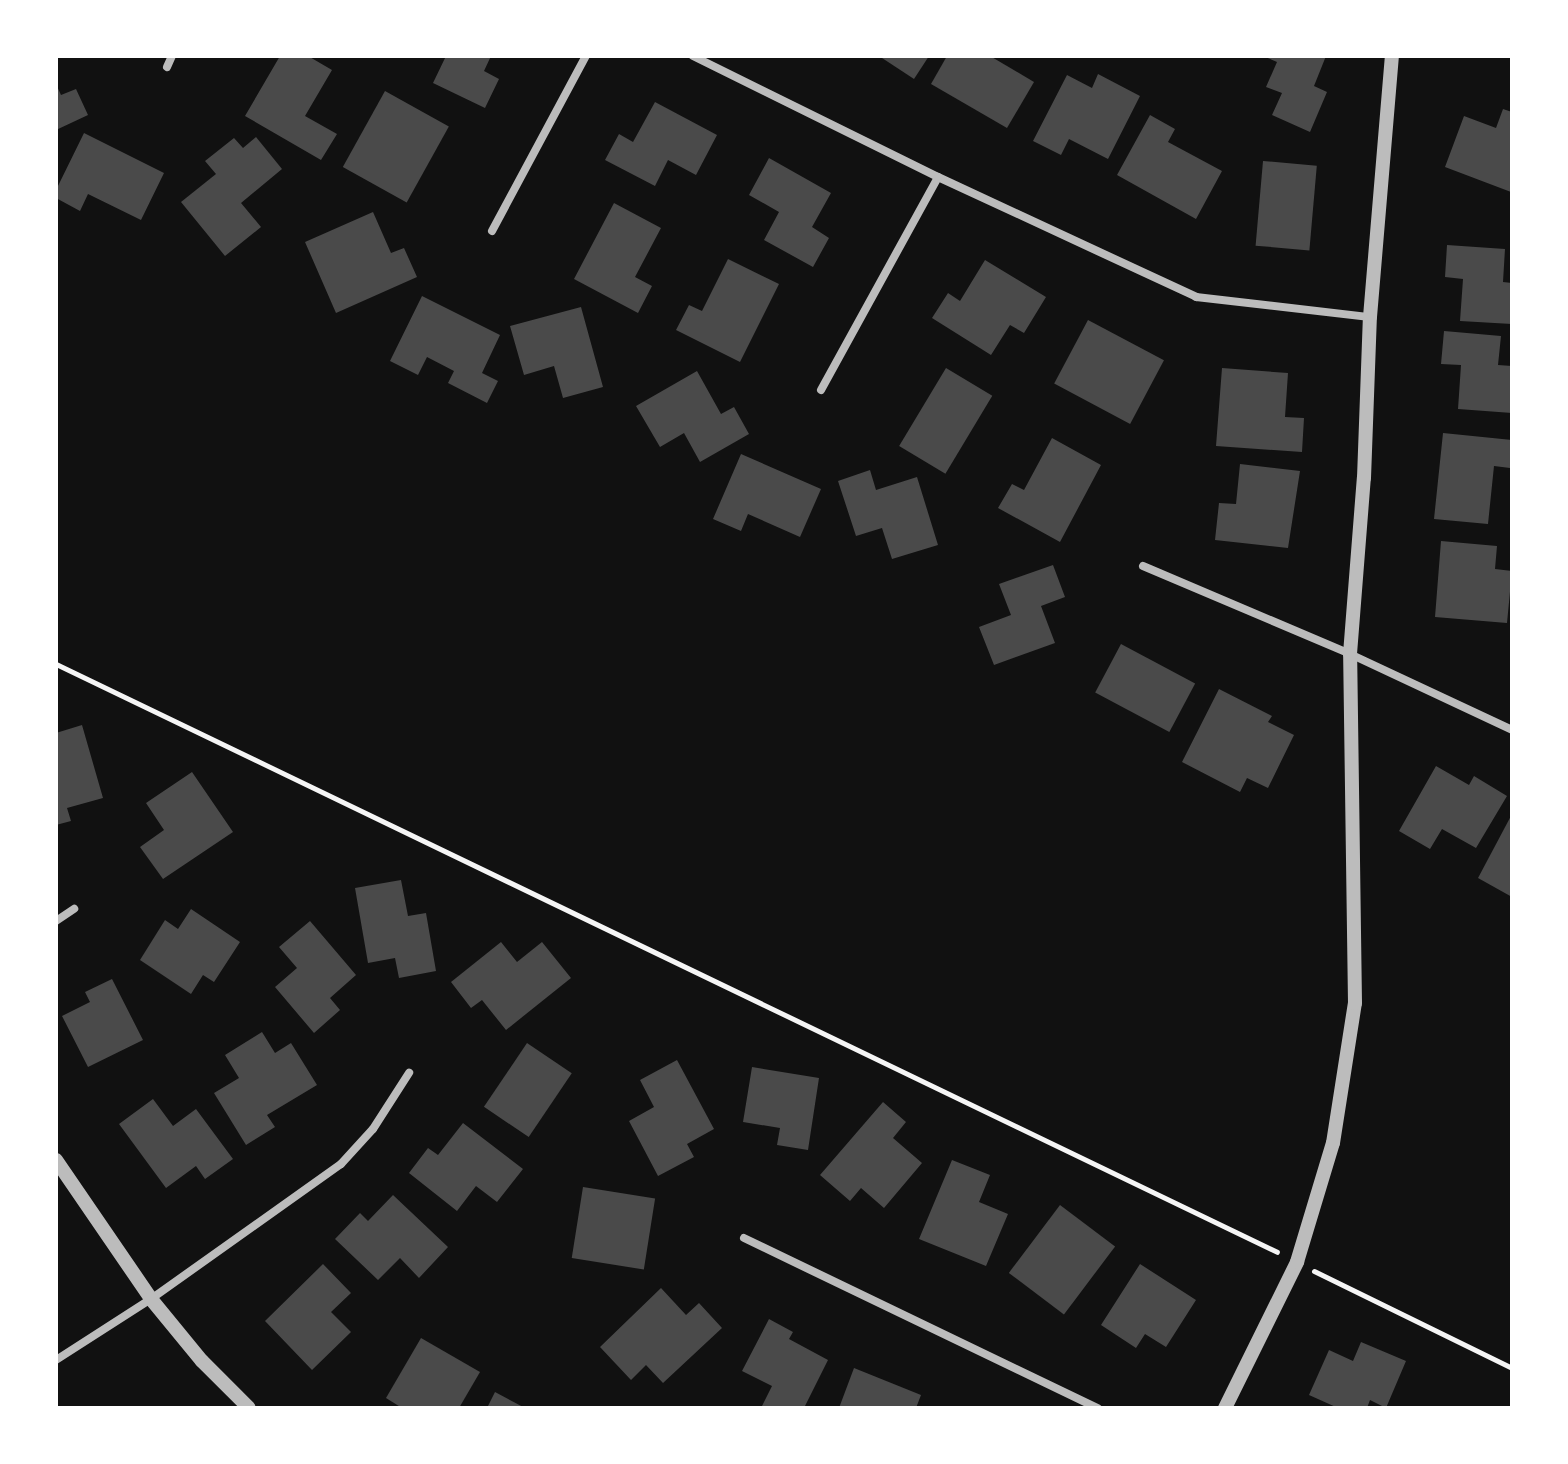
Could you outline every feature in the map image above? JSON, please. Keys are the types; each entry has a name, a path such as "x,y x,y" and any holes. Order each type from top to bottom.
{"street":[{"path":"167,67 172,56"},
{"path":"492,231 586,56"},
{"path":"693,56 938,177 1196,297 1370,317"},
{"path":"1225,1408 1297,1262 1333,1143 1355,1003 1350,654 1364,478 1370,317 1392,56"},
{"path":"821,390 938,177"},
{"path":"1143,566 1350,654 1512,730"},
{"path":"56,921 74,909"},
{"path":"56,1360 151,1299 341,1164 373,1129 409,1073"},
{"path":"56,1160 151,1299 202,1361 249,1408"},
{"path":"744,1238 1098,1408"}],"path":[{"path":"56,664 1512,1368"}],"building":[{"path":"280,56 308,56 332,70 305,116 337,134 321,160 245,116"},
{"path":"446,56 491,56 484,71 499,79 485,108 433,83"},
{"path":"879,56 929,56 914,79"},
{"path":"947,56 990,56 1034,82 1007,128 931,84"},
{"path":"1263,56 1326,56 1314,86 1327,92 1310,132 1272,115 1282,93 1266,87 1277,62"},
{"path":"1098,74 1140,96 1108,159 1069,139 1061,155 1033,141 1067,75 1092,88"},
{"path":"56,84 61,95 76,89 88,115 56,130"},
{"path":"385,91 449,126 407,202 343,167"},
{"path":"655,102 717,135 696,175 668,160 655,186 605,160 619,134 633,142"},
{"path":"1503,109 1512,112 1511,192 1445,167 1464,116 1496,128"},
{"path":"1150,115 1175,129 1168,142 1222,171 1196,219 1117,175"},
{"path":"84,133 164,173 141,220 88,194 80,211 56,198 56,190"},
{"path":"256,137 282,169 241,203 261,227 225,256 181,202 216,174 205,161 234,138 243,148"},
{"path":"769,158 831,193 812,227 829,238 813,267 764,240 779,212 749,195"},
{"path":"1263,161 1317,166 1309,250 1256,246"},
{"path":"614,203 661,228 635,277 652,286 638,313 574,279"},
{"path":"373,212 391,253 404,248 417,277 336,313 305,242"},
{"path":"1447,245 1505,249 1503,282 1512,283 1512,324 1460,321 1463,279 1445,277"},
{"path":"728,259 779,284 740,362 676,330 689,305 702,311"},
{"path":"985,260 1046,297 1024,333 1010,325 991,355 932,318 948,293 960,301"},
{"path":"422,296 500,335 482,373 498,381 487,403 448,383 454,371 427,357 418,375 390,361"},
{"path":"581,307 603,387 563,398 554,366 524,375 510,326"},
{"path":"1088,320 1164,360 1130,424 1054,384"},
{"path":"1444,331 1501,336 1498,365 1512,366 1512,413 1458,409 1461,365 1441,364"},
{"path":"946,368 992,396 945,474 899,446"},
{"path":"1222,368 1288,373 1285,417 1304,418 1302,452 1216,446"},
{"path":"697,371 721,414 734,407 749,434 700,462 684,433 660,447 636,406"},
{"path":"1443,433 1512,440 1510,468 1494,466 1488,524 1434,519"},
{"path":"1052,438 1101,465 1060,542 998,508 1012,484 1024,490"},
{"path":"741,454 821,489 800,537 748,514 741,531 713,519"},
{"path":"1240,464 1300,471 1288,548 1215,540 1219,503 1236,504"},
{"path":"870,470 876,490 917,477 938,545 892,559 882,528 856,536 838,481"},
{"path":"1441,541 1497,546 1495,569 1512,571 1507,623 1435,617"},
{"path":"1053,565 1065,597 1041,606 1055,643 994,665 979,627 1011,615 999,584"},
{"path":"1121,644 1195,683 1169,732 1095,693"},
{"path":"1219,689 1272,716 1268,722 1294,735 1268,788 1247,778 1240,792 1182,762"},
{"path":"82,725 103,798 67,808 71,821 56,825 56,733"},
{"path":"1436,766 1469,785 1474,776 1507,796 1476,848 1442,829 1430,849 1399,831"},
{"path":"192,772 233,832 163,879 140,847 164,830 146,803"},
{"path":"1512,814 1512,897 1478,878"},
{"path":"401,880 408,916 426,913 436,971 399,978 395,958 368,963 355,888"},
{"path":"191,909 240,942 214,982 203,975 191,994 140,960 165,920 178,929"},
{"path":"310,921 356,975 330,998 340,1010 314,1033 275,987 297,968 279,947"},
{"path":"501,942 517,962 542,942 571,978 506,1030 482,1000 471,1008 451,982"},
{"path":"112,979 143,1040 88,1067 62,1016 90,1002 85,992"},
{"path":"262,1032 275,1053 291,1043 317,1085 267,1115 275,1127 246,1145 214,1093 239,1078 225,1055"},
{"path":"527,1043 572,1073 529,1137 484,1107"},
{"path":"677,1060 714,1129 687,1144 694,1157 658,1176 629,1121 654,1107 640,1080"},
{"path":"752,1067 819,1078 808,1150 777,1145 780,1128 743,1122"},
{"path":"153,1099 173,1126 196,1109 233,1159 205,1179 196,1166 166,1188 119,1124"},
{"path":"883,1102 906,1122 893,1138 922,1163 884,1208 861,1188 850,1201 820,1175"},
{"path":"463,1123 523,1169 497,1202 476,1186 457,1211 409,1173 428,1148 438,1155"},
{"path":"952,1160 990,1175 979,1202 1008,1214 986,1266 919,1239"},
{"path":"583,1187 655,1198 644,1270 572,1258"},
{"path":"393,1195 448,1247 419,1278 400,1258 378,1280 335,1239 360,1213 368,1221"},
{"path":"1060,1205 1115,1247 1064,1314 1009,1273"},
{"path":"323,1264 351,1293 331,1312 351,1332 312,1370 265,1321"},
{"path":"1140,1264 1196,1300 1166,1347 1145,1334 1136,1348 1101,1325"},
{"path":"661,1288 686,1315 699,1303 722,1328 663,1383 646,1365 631,1380 600,1347"},
{"path":"769,1319 793,1332 789,1339 828,1360 804,1408 761,1408 772,1386 742,1371"},
{"path":"421,1338 480,1372 459,1408 402,1408 386,1398"},
{"path":"1361,1342 1406,1361 1386,1408 1370,1400 1367,1408 1338,1408 1309,1395 1329,1350 1353,1361"},
{"path":"854,1368 921,1395 916,1408 839,1408"},
{"path":"495,1392 525,1408 487,1408"}]}
